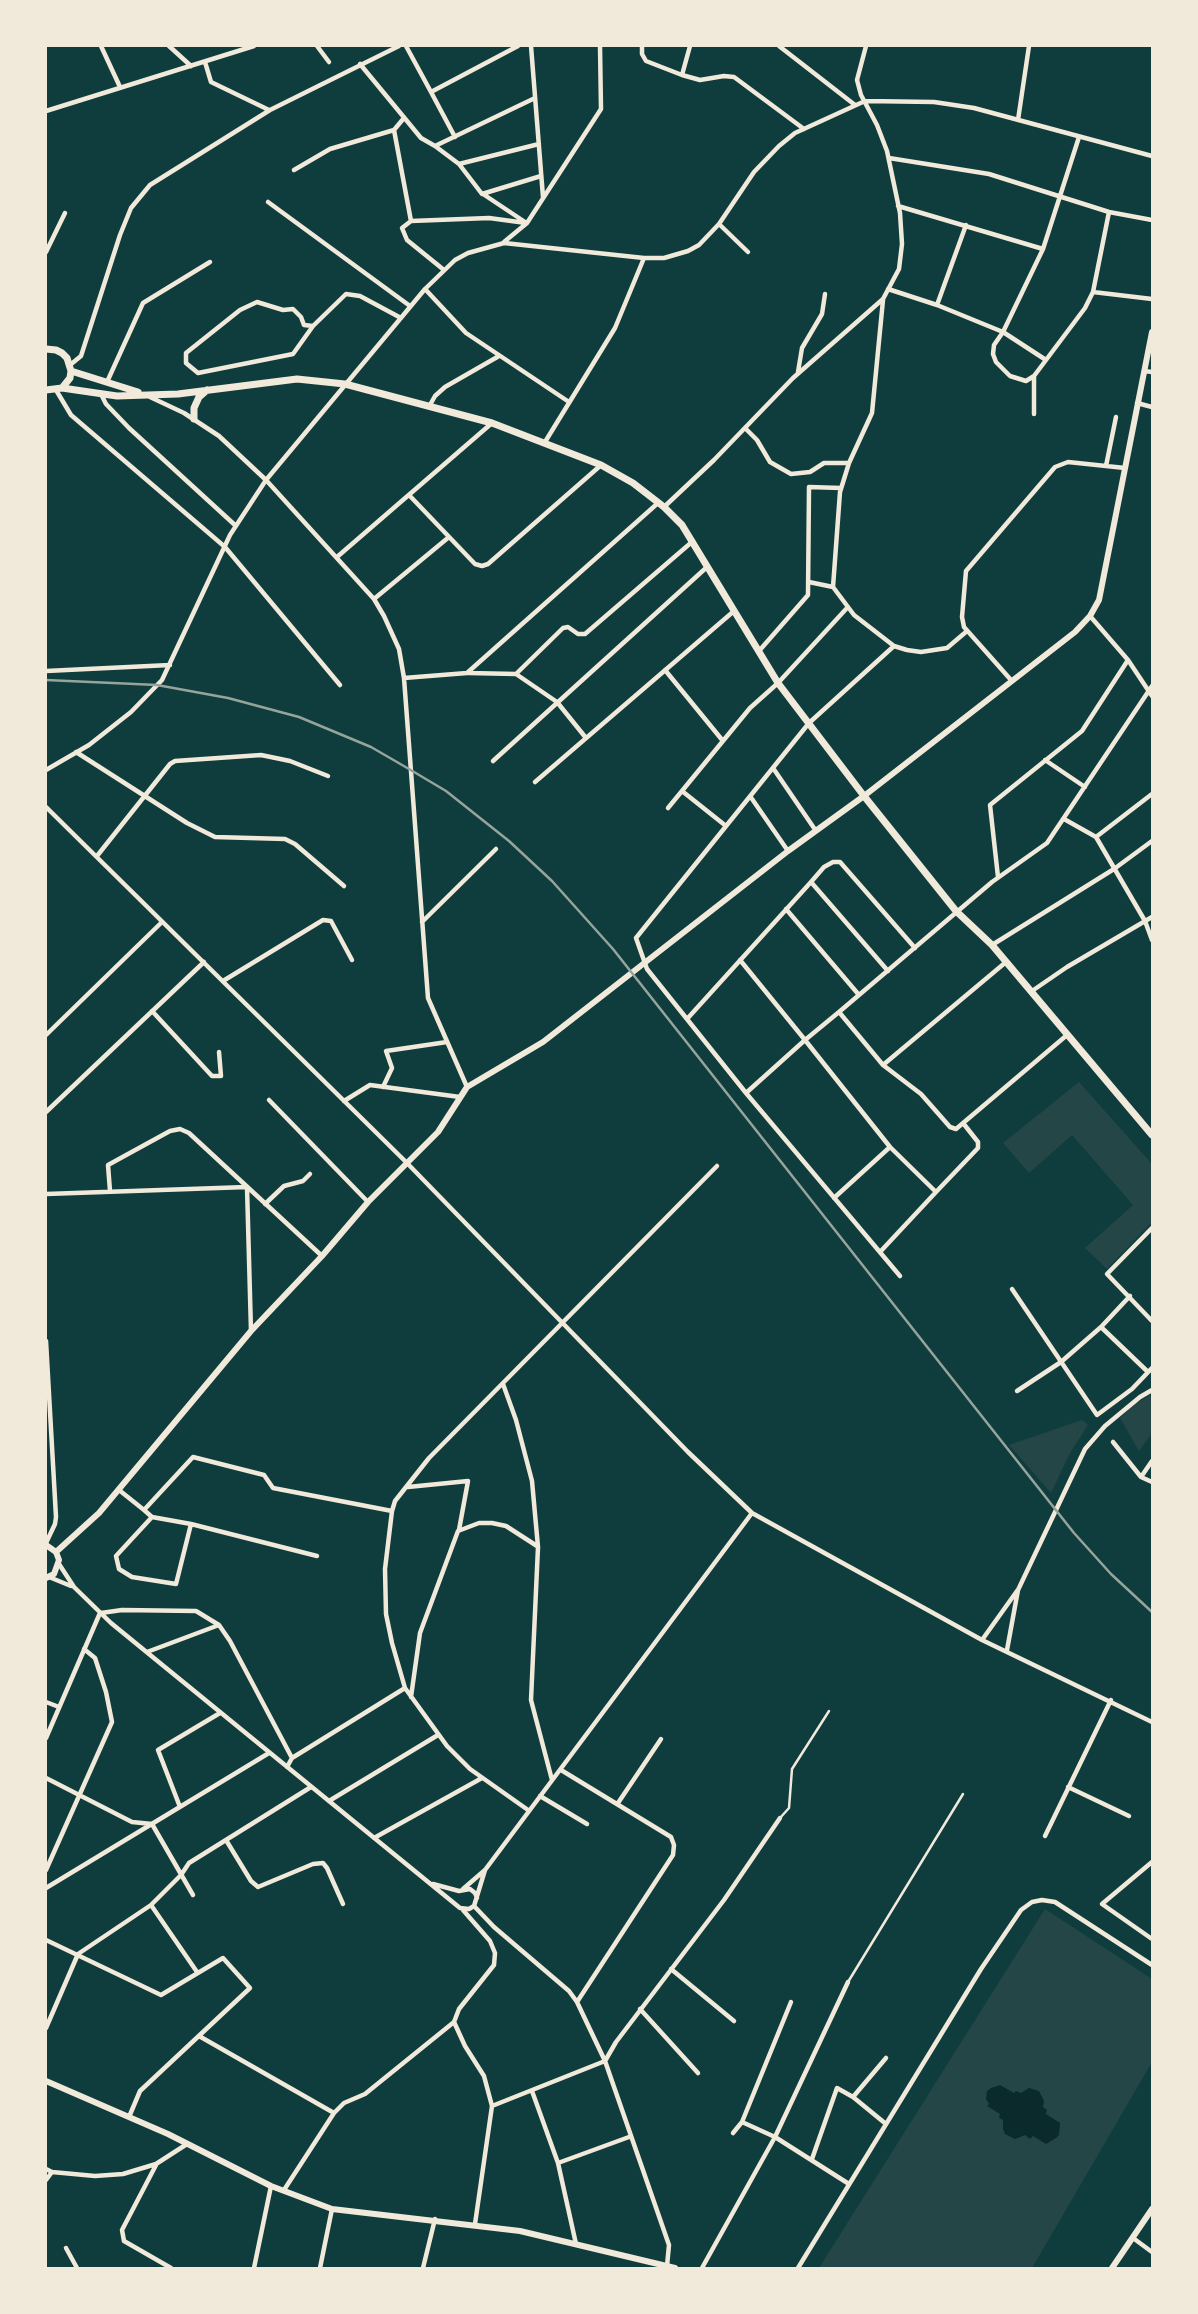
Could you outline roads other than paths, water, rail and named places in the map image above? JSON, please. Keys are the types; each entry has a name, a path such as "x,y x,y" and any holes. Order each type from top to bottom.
{"main road":[{"path":"56,1552 99,1513 251,1331 322,1256 368,1202 438,1132 467,1087 542,1042 615,983 788,850 864,796 1075,632 1090,616 1099,600 1153,332"},
{"path":"46,348 62,353 71,368 106,383 146,395"},
{"path":"52,391 70,378 71,368"},
{"path":"52,391 146,395 297,379 345,384 492,423 601,465 633,483 682,525 778,683 864,796 956,911 992,945 1153,1135"},
{"path":"194,419 194,408 199,397 208,389"},
{"path":"46,1544 56,1552 59,1564 54,1574 47,1578"},
{"path":"46,2081 187,2144 271,2186 332,2208 520,2231 670,2268"},
{"path":"1112,2269 1153,2210"}],"street":[{"path":"102,46 120,87"},
{"path":"169,46 191,66"},
{"path":"46,111 254,46"},
{"path":"317,46 330,62"},
{"path":"71,368 82,356 131,208 150,185 270,110 399,46"},
{"path":"406,46 455,136"},
{"path":"431,92 518,46"},
{"path":"531,46 543,198"},
{"path":"504,243 527,223 601,109 600,46"},
{"path":"642,46 646,61 682,75 700,80 734,77 804,129"},
{"path":"682,75 690,46"},
{"path":"779,46 855,105"},
{"path":"866,46 857,80 889,158 902,244 899,270 883,299 872,413 849,463 841,488 833,587 846,608 894,646 920,652 934,651 947,648 967,631"},
{"path":"1018,120 1029,46"},
{"path":"205,62 211,82 270,110"},
{"path":"360,64 421,138 460,164 482,194 527,223"},
{"path":"435,146 535,98"},
{"path":"46,769 89,745 131,712 162,680 225,547 266,480 425,289 444,270 468,253 504,243 644,258 664,258 688,251 699,245 719,224 754,172 779,146 804,129 865,101 933,102 974,108 1153,156"},
{"path":"294,170 330,149 394,130 404,118"},
{"path":"394,130 411,221"},
{"path":"1079,137 1043,249 1003,332 994,345 996,362 1019,380 1026,381 1034,376 1072,328 1093,292 1109,212"},
{"path":"460,164 539,144"},
{"path":"889,158 989,174 1109,212 1153,220"},
{"path":"482,194 541,176"},
{"path":"268,202 410,306"},
{"path":"898,206 1043,249"},
{"path":"46,252 65,213"},
{"path":"444,270 407,240 402,228 411,221 489,218 527,223"},
{"path":"719,224 748,251"},
{"path":"937,305 966,225"},
{"path":"545,442 615,328 644,258"},
{"path":"106,383 143,303 210,262"},
{"path":"425,289 466,333 569,402"},
{"path":"888,289 937,305 1003,332 1046,360"},
{"path":"1093,292 1153,299"},
{"path":"313,326 304,325 293,309 283,310 257,302 240,310 186,353 186,363 198,373 293,354 313,326 346,294 360,296 401,318"},
{"path":"798,373 802,348 822,314 825,294"},
{"path":"467,673 661,505 745,428 798,373 883,299"},
{"path":"429,406 445,387 499,356"},
{"path":"1144,372 1153,372"},
{"path":"1034,376 1034,414"},
{"path":"52,391 87,430 225,547 340,685"},
{"path":"101,394 106,404 129,428 236,526"},
{"path":"146,395 194,419 219,436 266,480 337,557 374,599 384,616 399,649 404,678 428,998 467,1087"},
{"path":"1137,403 1153,407"},
{"path":"1106,466 1116,416"},
{"path":"337,557 492,423"},
{"path":"745,428 757,440 770,462 791,474 810,472 824,463 849,463"},
{"path":"1011,680 967,631 962,617 966,570 1055,467 1068,462 1125,468"},
{"path":"410,495 474,564 485,565 601,465"},
{"path":"759,651 808,595 809,487 841,488"},
{"path":"374,599 449,537"},
{"path":"516,674 563,628 568,627 578,634 585,634 693,540"},
{"path":"493,761 708,566"},
{"path":"809,582 833,587"},
{"path":"668,808 750,708 778,683 846,608"},
{"path":"535,782 735,610"},
{"path":"1090,616 1128,660 1151,694"},
{"path":"894,646 809,723 636,938 647,969 746,1093 900,1276"},
{"path":"998,877 990,805 1082,731 1128,660"},
{"path":"46,671 170,665"},
{"path":"665,670 723,741"},
{"path":"404,678 467,673 516,674 557,702 586,738"},
{"path":"746,1093 956,911 1047,843 1151,694 1153,686"},
{"path":"76,752 187,823 215,837 285,839 295,844 344,886"},
{"path":"97,856 175,761 261,755 289,761 328,776"},
{"path":"1045,760 1085,787"},
{"path":"773,768 816,831"},
{"path":"682,791 726,826"},
{"path":"1096,837 1153,794"},
{"path":"750,796 788,850"},
{"path":"46,807 406,1162 688,1452 752,1513 982,1640 1153,1722"},
{"path":"1064,819 1096,837 1145,920 1153,940"},
{"path":"992,945 1114,869 1153,841"},
{"path":"421,922 496,849"},
{"path":"687,1019 824,867 833,862 840,862 915,948"},
{"path":"811,882 888,971"},
{"path":"786,909 859,995"},
{"path":"1031,992 1067,967 1153,917"},
{"path":"223,981 323,920 331,921 352,960"},
{"path":"46,1035 162,922"},
{"path":"740,960 890,1147 936,1192"},
{"path":"46,1112 204,962"},
{"path":"883,1065 1006,962"},
{"path":"152,1011 212,1076 220,1076 219,1052"},
{"path":"839,1012 883,1065 922,1094 950,1128 956,1129 1067,1034"},
{"path":"383,1087 392,1068 386,1051 447,1042"},
{"path":"344,1101 370,1085 460,1097"},
{"path":"269,1100 368,1202"},
{"path":"880,1252 978,1148 978,1142 963,1123"},
{"path":"110,1191 108,1165 170,1131 180,1129 189,1133 322,1256"},
{"path":"834,1198 890,1147"},
{"path":"528,1810 482,1778 447,1746 405,1688 391,1643 386,1614 385,1569 392,1511 395,1501 429,1458 718,1166"},
{"path":"265,1204 284,1186 303,1181 310,1174"},
{"path":"46,1194 247,1187"},
{"path":"247,1187 251,1331"},
{"path":"1153,1228 1107,1275 1153,1321"},
{"path":"1012,1289 1097,1415 1132,1389 1150,1370 1101,1327"},
{"path":"1017,1391 1060,1362 1101,1327 1130,1296"},
{"path":"46,1341 56,1517 46,1544"},
{"path":"502,1383 516,1420 532,1481 538,1547 531,1700 552,1781"},
{"path":"982,1640 1018,1590 1085,1449 1105,1426 1140,1397 1153,1390"},
{"path":"1113,1442 1141,1477 1153,1482"},
{"path":"144,1510 193,1457 264,1475 273,1488 392,1511"},
{"path":"1141,1477 1153,1461"},
{"path":"408,1487 468,1481 458,1531 420,1633 411,1697"},
{"path":"119,1490 152,1517 191,1524 317,1556"},
{"path":"461,1908 456,1900 461,1890 485,1870 752,1513"},
{"path":"152,1517 116,1556 118,1569 132,1577 176,1584 191,1524"},
{"path":"458,1531 478,1523 492,1523 506,1526 538,1547"},
{"path":"59,1564 78,1590 100,1613 477,1922 495,1953 494,1965 459,2009 454,2022 365,2094 344,2103 334,2113 284,2190"},
{"path":"47,1578 78,1590"},
{"path":"1007,1650 1018,1590"},
{"path":"100,1613 122,1610 196,1611 219,1625 292,1758"},
{"path":"46,1738 100,1613"},
{"path":"146,1652 219,1625"},
{"path":"46,1870 111,1722 106,1692 95,1658 84,1649"},
{"path":"287,1767 292,1758 405,1688"},
{"path":"1045,1836 1111,1700"},
{"path":"46,1702 59,1707"},
{"path":"180,1807 158,1750 220,1713"},
{"path":"329,1801 438,1735"},
{"path":"618,1803 661,1739"},
{"path":"46,1888 269,1753"},
{"path":"561,1770 671,1837 674,1845 673,1855 577,2001"},
{"path":"46,1778 132,1822 152,1824"},
{"path":"374,1838 482,1778"},
{"path":"46,2028 78,1954 151,1905 181,1875 189,1863 311,1787"},
{"path":"1068,1787 1129,1816"},
{"path":"540,1796 587,1825"},
{"path":"492,2106 605,2061 639,2009 724,1900 780,1818"},
{"path":"152,1824 193,1895"},
{"path":"226,1840 254,1885 258,1887 313,1864 323,1863 344,1904"},
{"path":"1153,1862 1102,1904 1153,1939"},
{"path":"461,1908 469,1909 475,1903 485,1870"},
{"path":"429,1883 473,1891 475,1903 494,1927 569,1991 577,2001 605,2061 669,2245 670,2268"},
{"path":"798,2269 981,1969 1021,1910 1032,1902 1055,1902 1153,1965"},
{"path":"151,1905 197,1972"},
{"path":"46,1940 161,1995 223,1958 250,1988 140,2091 129,2117"},
{"path":"671,1969 734,2021"},
{"path":"704,2268 775,2137 848,1982"},
{"path":"733,2133 742,2122 791,2002"},
{"path":"639,2009 698,2073"},
{"path":"454,2022 484,2076 492,2106 475,2224"},
{"path":"199,2036 334,2113"},
{"path":"853,2097 886,2058"},
{"path":"812,2159 836,2088 853,2097 886,2124"},
{"path":"532,2091 558,2163 576,2245"},
{"path":"742,2122 775,2137 849,2184"},
{"path":"558,2163 630,2137"},
{"path":"46,2169 52,2172 95,2176 124,2174 156,2164 187,2144"},
{"path":"156,2164 122,2230 124,2241 171,2269"},
{"path":"46,2180 52,2172"},
{"path":"254,2269 271,2186"},
{"path":"320,2269 332,2208"},
{"path":"423,2269 435,2219"},
{"path":"1133,2238 1153,2252"},
{"path":"66,2248 77,2269"}],"lane":[{"path":"780,1818 789,1808 792,1769 829,1711"},
{"path":"848,1982 963,1794"}],"railway":[{"path":"46,680 157,685 228,698 299,717 371,747 409,769 446,791 509,841 552,881 613,949 1074,1533 1111,1574 1152,1612"}]}
